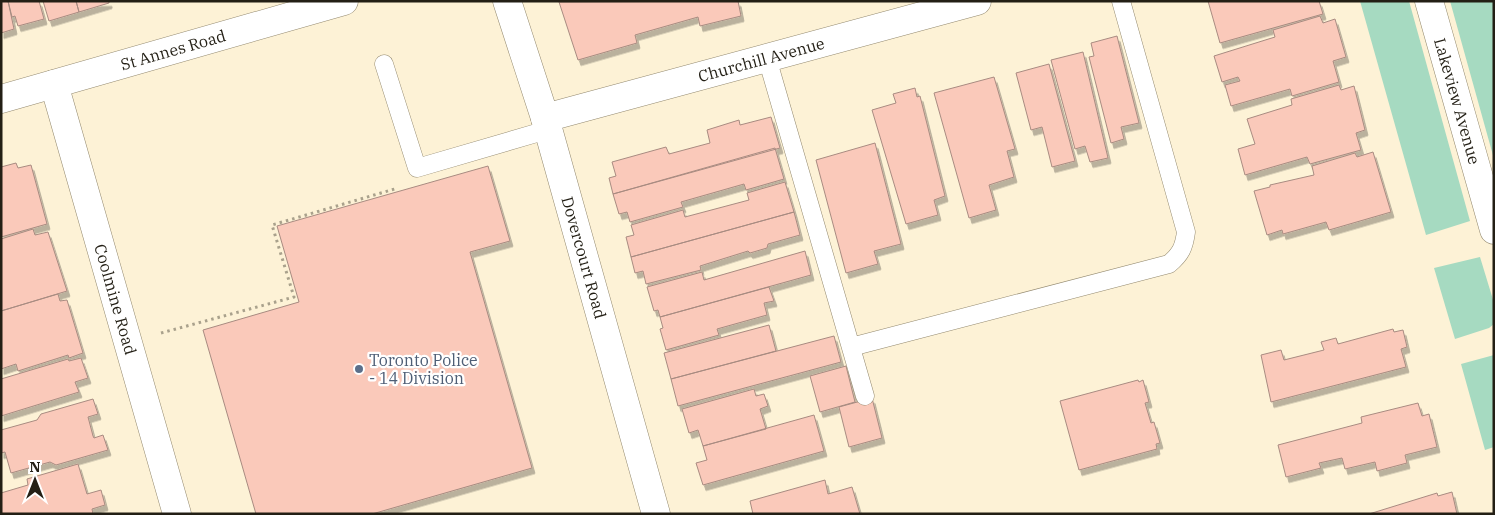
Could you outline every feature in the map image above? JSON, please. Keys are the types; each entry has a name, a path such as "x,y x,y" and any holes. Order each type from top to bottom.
{"street":[{"name":"St Annes Road","path":"1,99 344,1"},
{"name":"Dovercourt Road","path":"507,1 546,124 656,514"},
{"name":"Churchill Avenue","path":"546,124 766,58 976,1"},
{"name":"Lakeview Avenue","path":"1429,1 1494,230"},
{"name":"Coolmine Road","path":"54,84 176,514"}],"lane":[{"path":"851,347 1169,264 1178,256 1184,246 1186,232 1121,1"},
{"path":"766,58 865,396"},
{"path":"384,64 417,168 546,124"}],"path":[{"path":"157,334 294,297 272,225 405,186"}],"green space":[{"path":"1360,1 1409,1 1470,221 1426,235"},
{"path":"1450,1 1494,1 1494,159"},
{"path":"1480,257 1494,303 1494,324 1489,328 1455,339 1434,268"},
{"path":"1494,355 1494,447 1485,450 1461,364"}],"building":[{"path":"1,1 8,1 14,29 1,33"},
{"path":"8,1 39,1 44,19 18,26 15,16 12,17"},
{"path":"43,1 76,1 79,12 49,21"},
{"path":"76,1 109,1 109,3 79,12"},
{"path":"738,1 741,16 700,26 698,17 635,35 637,43 578,60 559,2"},
{"path":"1208,1 1319,1 1323,14 1220,43"},
{"path":"1320,16 1323,23 1335,19 1346,57 1333,61 1339,82 1292,96 1290,89 1231,106 1225,85 1240,81 1238,77 1222,82 1214,56 1275,37 1273,30"},
{"path":"1117,36 1139,123 1121,127 1124,139 1111,143 1089,57 1094,56 1091,43"},
{"path":"1083,52 1108,158 1090,162 1085,146 1075,149 1051,60"},
{"path":"1049,64 1075,161 1052,167 1042,127 1031,130 1016,73"},
{"path":"994,77 1015,149 1007,151 1014,177 989,185 996,210 969,218 934,93"},
{"path":"1339,85 1341,90 1354,86 1365,130 1356,133 1361,150 1310,164 1307,157 1245,175 1238,149 1255,144 1247,119 1292,105 1291,99"},
{"path":"915,88 917,97 920,96 945,196 934,200 938,215 906,224 872,110 896,103 893,94"},
{"path":"771,117 780,148 613,194 609,178 616,176 612,162 666,147 669,154 710,143 707,130 739,120 740,125"},
{"path":"875,143 901,244 874,251 878,264 846,273 816,160"},
{"path":"775,148 784,179 746,190 744,184 681,202 683,207 630,222 627,212 619,214 613,194"},
{"path":"1373,152 1391,212 1329,230 1326,222 1283,234 1282,230 1267,235 1254,191 1270,187 1270,185 1314,175 1312,166 1355,153 1357,157"},
{"path":"16,163 18,168 31,165 47,224 1,237 1,167"},
{"name":"Toronto Police - 14 Division","path":"488,166 510,241 470,252 532,468 372,514 256,514 203,330 299,302 277,226"},
{"path":"785,182 794,212 631,257 626,237 634,235 631,225 683,210 685,217 749,200 747,193"},
{"path":"794,212 800,235 768,244 767,248 750,253 748,251 700,266 701,270 646,284 643,271 635,273 631,257"},
{"path":"33,229 35,235 48,232 67,291 1,311 1,239"},
{"path":"805,251 811,275 660,317 658,310 654,311 647,287 702,272 704,280"},
{"path":"769,287 774,301 764,303 767,315 717,329 719,335 666,350 660,329 663,328 660,317"},
{"path":"58,294 60,301 67,300 83,353 69,358 68,355 18,371 16,364 1,369 1,311"},
{"path":"769,325 776,351 671,379 664,353"},
{"path":"1393,329 1394,332 1403,330 1407,347 1401,349 1406,367 1271,402 1261,355 1281,350 1284,360 1324,350 1321,342 1336,338 1338,344"},
{"path":"834,336 841,362 678,406 671,379"},
{"path":"81,358 88,378 75,382 79,392 1,416 1,379 68,359 69,361"},
{"path":"846,366 855,402 820,412 810,376"},
{"path":"1138,380 1139,382 1143,380 1149,402 1145,403 1151,423 1154,422 1160,443 1156,444 1157,449 1079,470 1060,401"},
{"path":"754,389 756,396 764,394 768,406 760,409 766,429 703,446 698,430 689,433 682,409"},
{"path":"872,398 882,438 849,447 839,407"},
{"path":"93,399 98,414 88,417 93,436 94,438 103,435 108,450 56,465 50,462 11,473 5,452 1,453 1,430 37,420 41,414"},
{"path":"1418,403 1422,416 1429,414 1437,447 1405,455 1407,463 1377,471 1375,462 1345,469 1342,458 1319,463 1321,468 1286,477 1278,445 1362,423 1361,417"},
{"path":"814,415 824,451 703,485 696,463 707,460 703,446"},
{"path":"78,464 87,494 101,490 105,505 92,509 93,514 1,514 1,493 28,485 27,479"},
{"path":"825,480 828,494 852,487 860,514 753,514 750,501"},
{"path":"1452,492 1457,514 1369,514 1437,493 1438,496"}],"place":[{"name":"Toronto Police - 14 Division","path":"359,369"}]}
